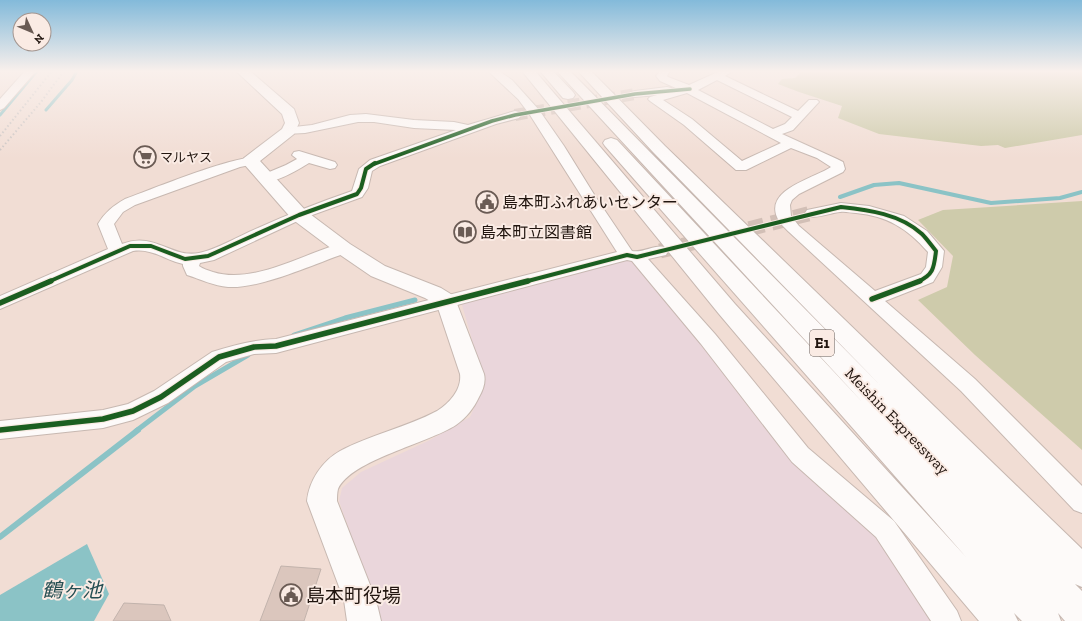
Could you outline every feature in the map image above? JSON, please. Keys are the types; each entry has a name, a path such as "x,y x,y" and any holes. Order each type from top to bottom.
{"main road":[{"path":"275,100 289,112 292,123 289,131 250,161 299,215 343,248 378,271 433,293 446,300 473,378 470,393 458,409 446,418 349,460 336,469 327,480 322,492 322,501 360,600 364,621"},
{"path":"552,100 727,309 1001,621"},
{"name":"Meishin Expressway","path":"572,100 1044,621"},
{"name":"Meishin Expressway","path":"591,100 1082,615"},
{"name":"Meishin Expressway","path":"612,100 1082,572"}],"street":[{"path":"524,100 556,142 632,256 708,339 800,455 885,529 947,621"},
{"path":"655,100 688,122 740,167 791,143"},
{"path":"711,100 791,143 831,160 838,165 838,169 794,191 786,198 782,205 784,217 794,229 968,385 1082,502"},
{"path":"766,100 800,116"},
{"path":"773,133 789,127 813,102"},
{"path":"0,303 130,246 143,244 152,246 178,258 193,259 208,256 299,215 357,194 361,188 366,169 375,163 515,115"},
{"path":"289,131 301,131 351,118 364,118 415,124 456,125 468,130"},
{"path":"267,178 291,168 303,156 330,165"},
{"path":"117,251 106,224 108,218 118,209 144,197 236,164 250,161"},
{"path":"812,213 841,207 869,210 884,214 899,219 921,234 936,251 934,267 926,278 872,299"},
{"path":"193,259 190,266 193,271 228,281 246,280 264,276 343,248"},
{"path":"0,430 103,420 133,411 161,397 219,357 446,300 632,256 660,251"}],"shaded area":[{"path":"824,100 1082,100 1082,135 1005,148 998,145 981,146 879,134 838,118 842,106"},
{"path":"1082,201 1082,450 975,355 918,300 947,287 953,256 918,220 943,210"},
{"path":"621,260 635,262 881,534 940,621 376,621 376,607 339,501 342,488 361,472 430,440 470,417 481,393 483,378 462,305 465,301"}],"water":[{"name":"鶴ヶ池","path":"87,544 109,594 94,621 0,621 0,595"}],"building":[{"name":"島本町役場","path":"281,566 321,569 304,621 260,621"},
{"path":"124,603 164,605 171,621 113,621"}],"waterway":[{"path":"0,115 13,100"},
{"path":"46,110 55,100"},
{"path":"840,197 874,185 899,183 991,203 1060,198 1082,192"},
{"path":"294,335 345,318 415,300"},
{"path":"136,431 195,386 248,355"},
{"path":"0,537 138,430"}],"tunnel":[{"path":"515,115 601,100"},
{"path":"660,251 812,213"}],"railway":[{"path":"0,136 29,100"},
{"path":"0,150 42,100"}],"cycle path":[{"path":"0,303 130,246 151,246 185,259 208,256 299,215 357,194 361,188 366,169 375,163 492,121 515,115 601,100"},
{"path":"0,430 103,419 133,411 161,397 219,357 254,347 276,346 627,255 637,257 841,207 894,217 913,227 922,234 936,251 934,267 927,278 872,299"}],"place":[{"name":"マルヤス","path":"145,157"},
{"name":"島本町ふれあいセンター","path":"487,202"},
{"name":"島本町立図書館","path":"465,232"},
{"name":"島本町役場","path":"291,595"}]}
